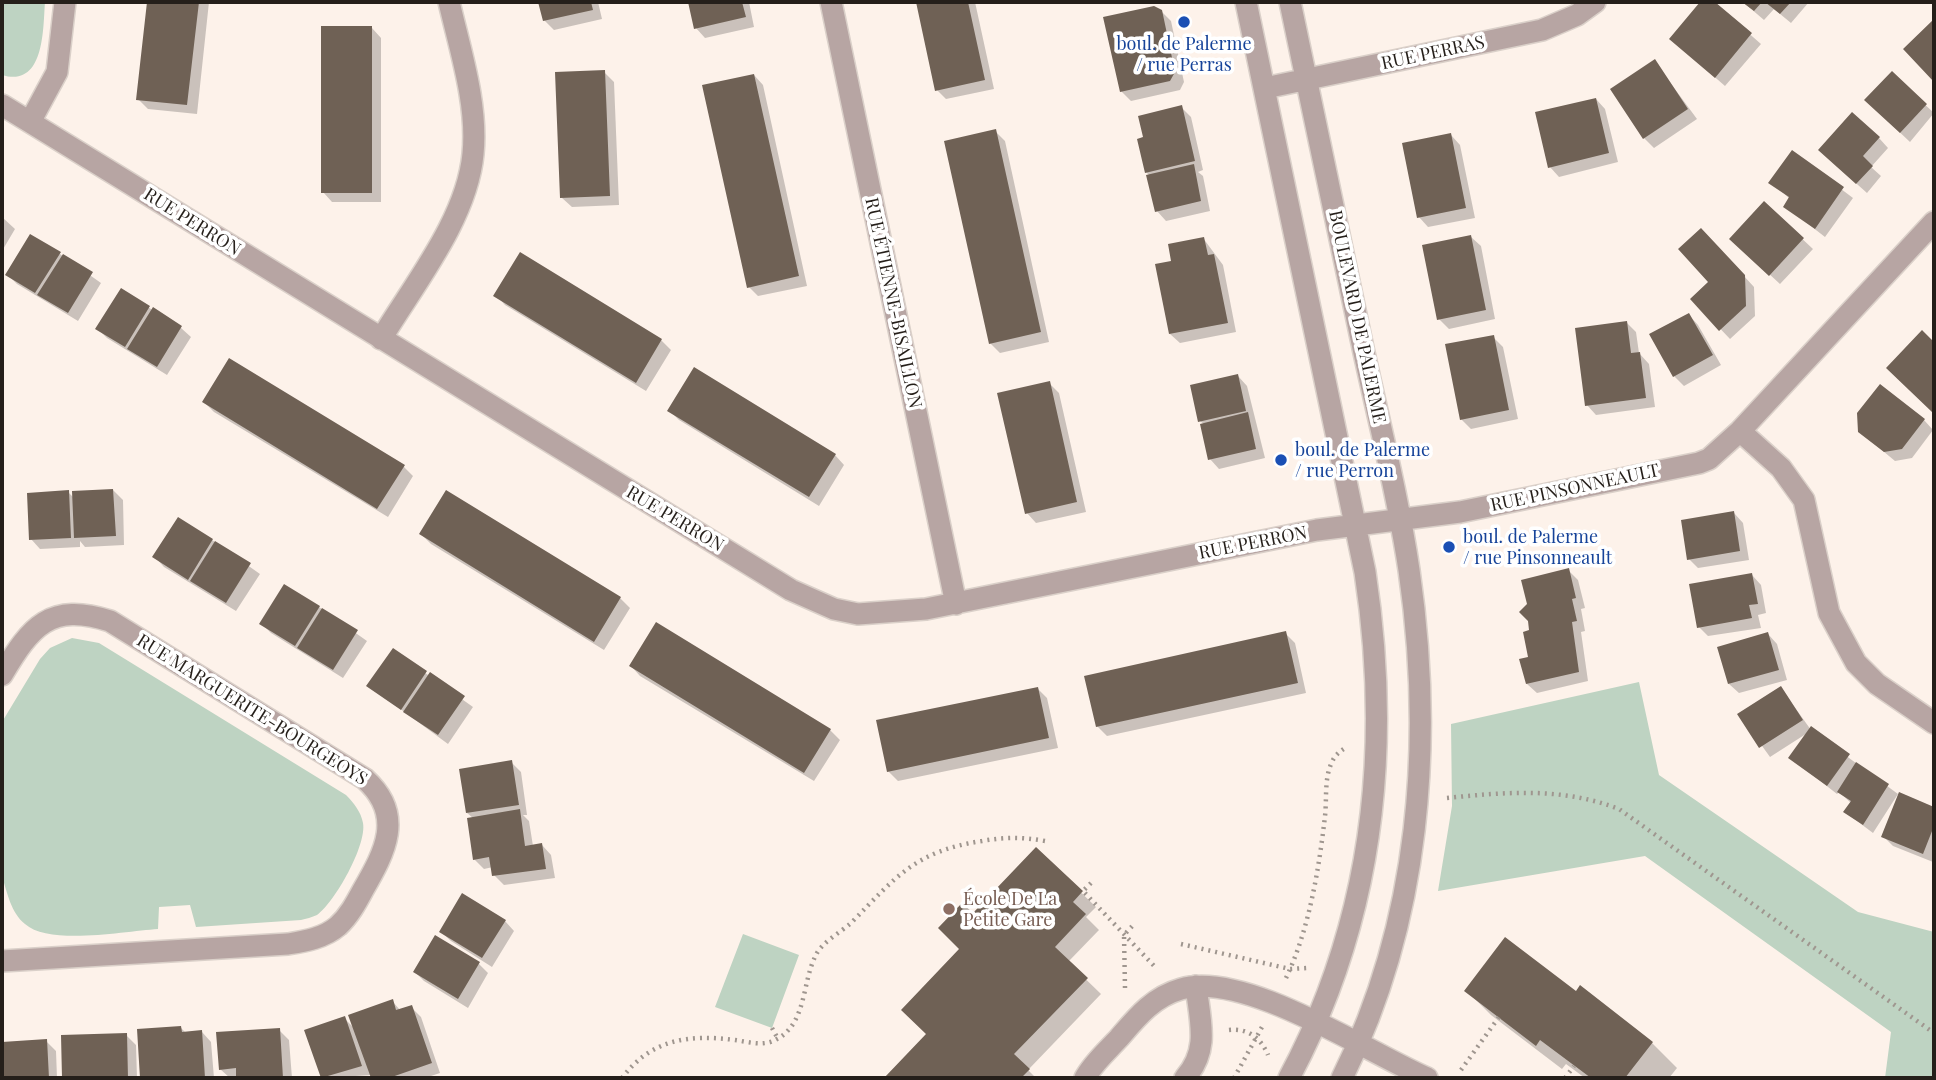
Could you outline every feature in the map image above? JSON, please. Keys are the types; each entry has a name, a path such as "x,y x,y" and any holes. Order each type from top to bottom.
{"street":[{"path":"30,122 57,72 65,2"},
{"path":"381,339 447,231 460,206 468,180 473,154 470,102 449,2"},
{"name":"RUE ÉTIENNE-BISAILLON","path":"831,2 956,604"},
{"path":"1246,2 1355,526 1370,619 1376,738 1374,807 1360,893 1341,959 1316,1024 1289,1078"},
{"name":"BOULEVARD DE PALERME","path":"1290,2 1409,570 1419,717 1419,793 1401,908 1384,974 1358,1045 1342,1078"},
{"name":"RUE PERRAS","path":"1265,88 1542,30 1577,15 1595,2"},
{"name":"RUE PERRON","path":"2,105 810,599 858,614 888,614 956,604 1296,534 1399,520"},
{"name":"RUE PINSONNEAULT","path":"1399,520 1460,512 1709,459 1740,430 1934,222"},
{"path":"1740,430 1781,468 1804,500 1829,613 1856,663 1877,684 1934,723"},
{"name":"RUE MARGUERITE-BOURGEOYS","path":"2,675 20,645 44,621 76,613 110,621 365,779 383,801 388,819 387,840 382,858 349,914 339,925 310,940 288,944 2,961"},
{"path":"1085,1078 1146,1007 1169,993 1196,986 1238,990 1273,1003 1427,1078"},
{"path":"1185,1078 1196,1066 1203,1046 1196,986"}],"path":[{"path":"1290,969 1314,881 1331,762 1347,747 1376,738"},
{"path":"1447,798 1517,791 1556,792 1595,800 1619,809 1934,1033"},
{"path":"622,1078 637,1059 658,1046 686,1038 719,1038 762,1044 778,1039 793,1023 816,953 895,878 928,854 954,845 1025,837 1045,841"},
{"path":"1091,883 1083,891 1158,968"},
{"path":"1126,1001 1124,935 1135,923"},
{"path":"1181,944 1290,969 1309,968"},
{"path":"1461,1070 1499,1017"},
{"path":"772,1028 778,1039"},
{"path":"1225,1036 1226,1030 1235,1029 1257,1037 1269,1056"},
{"path":"1234,1078 1257,1037"},
{"path":"1565,1078 1574,1066"}],"green space":[{"path":"2,2 45,2 39,53 27,73 16,77 2,75"},
{"path":"72,638 99,643 352,801 363,823 360,845 341,886 317,915 301,920 196,927 190,905 159,907 158,929 88,936 36,931 20,919 10,902 2,876 2,722 40,659 50,648"},
{"path":"1639,682 1659,775 1858,912 1934,932 1934,1078 1885,1078 1891,1032 1645,856 1438,891 1452,806 1451,724"},
{"path":"743,934 799,955 772,1028 715,1007"}],"building":[{"path":"147,2 199,2 187,105 136,100"},
{"path":"538,2 591,2 593,10 543,21"},
{"path":"688,2 742,2 746,17 694,29"},
{"path":"916,2 968,2 985,80 935,91"},
{"path":"1700,2 1715,2 1752,33 1715,78 1669,39"},
{"path":"1742,2 1762,2 1754,11"},
{"path":"1765,2 1791,2 1780,14"},
{"path":"1154,6 1162,10 1175,72 1170,81 1120,92 1103,17"},
{"path":"1934,19 1934,82 1903,49"},
{"path":"321,26 372,26 372,193 321,193"},
{"path":"1655,59 1688,109 1643,139 1610,89"},
{"path":"605,70 610,196 560,198 555,72"},
{"path":"1892,71 1927,104 1900,133 1864,100"},
{"path":"754,74 799,276 747,288 702,85"},
{"path":"1596,98 1609,153 1548,168 1535,112"},
{"path":"1182,105 1195,161 1145,173 1137,139 1143,137 1138,116"},
{"path":"1852,112 1880,137 1863,156 1873,166 1856,184 1818,150"},
{"path":"996,129 1041,332 989,344 944,141"},
{"path":"1451,133 1466,208 1417,218 1402,143"},
{"path":"1792,150 1844,187 1815,229 1783,207 1789,197 1768,183"},
{"path":"1194,164 1201,201 1155,212 1146,175"},
{"path":"1764,201 1804,238 1769,276 1729,239"},
{"path":"1701,228 1745,275 1746,306 1719,331 1690,299 1708,282 1678,249"},
{"path":"30,234 61,252 35,293 5,275"},
{"path":"1471,235 1486,310 1437,320 1422,245"},
{"path":"1204,237 1208,255 1214,254 1228,323 1169,334 1155,264 1171,261 1168,244"},
{"path":"520,252 662,339 636,383 493,296"},
{"path":"63,254 93,272 68,313 37,295"},
{"path":"121,288 150,306 125,347 95,329"},
{"path":"153,307 182,326 157,367 127,349"},
{"path":"1689,313 1713,355 1673,377 1649,334"},
{"path":"1627,321 1631,353 1640,352 1646,398 1585,406 1575,328"},
{"path":"1922,330 1934,342 1932,412 1886,368"},
{"path":"1494,335 1509,410 1460,420 1445,344"},
{"path":"229,358 405,465 377,509 202,402"},
{"path":"694,367 836,454 809,497 667,411"},
{"path":"1238,374 1246,411 1198,422 1190,385"},
{"path":"1050,381 1077,502 1025,514 997,393"},
{"path":"1880,384 1925,419 1902,449 1884,452 1858,432 1857,413"},
{"path":"1248,412 1256,449 1208,460 1200,424"},
{"path":"113,489 116,536 74,538 72,491"},
{"path":"69,490 71,538 29,540 27,493"},
{"path":"446,490 621,597 594,642 419,534"},
{"path":"1734,511 1740,551 1687,560 1681,520"},
{"path":"178,517 213,539 188,580 152,557"},
{"path":"215,541 251,563 226,603 190,581"},
{"path":"1569,568 1576,598 1572,599 1577,621 1572,622 1579,672 1526,684 1519,659 1528,657 1523,632 1529,630 1528,621 1519,612 1527,604 1521,580"},
{"path":"1752,573 1758,604 1749,605 1752,618 1697,628 1689,584"},
{"path":"284,584 320,606 295,646 259,624"},
{"path":"322,608 358,630 333,670 297,648"},
{"path":"656,622 831,729 804,773 629,666"},
{"path":"1286,631 1298,683 1096,727 1084,676"},
{"path":"1768,632 1779,670 1728,684 1717,647"},
{"path":"393,648 427,671 401,710 366,686"},
{"path":"430,672 465,696 438,735 403,712"},
{"path":"1781,686 1803,720 1759,748 1737,714"},
{"path":"1038,687 1049,738 887,772 876,720"},
{"path":"1811,726 1850,754 1827,786 1788,758"},
{"path":"512,760 519,805 466,813 459,769"},
{"path":"1856,762 1889,784 1863,825 1843,812 1851,801 1837,792"},
{"path":"1899,792 1934,807 1934,826 1923,854 1881,837"},
{"path":"520,809 525,846 542,843 546,869 492,876 489,857 473,860 467,818"},
{"path":"1036,847 1083,891 1073,902 1086,914 1055,947 1088,978 1014,1054 1030,1069 1021,1078 884,1078 926,1034 901,1010 959,949 938,928 962,903 973,913"},
{"path":"462,893 506,920 482,958 439,932"},
{"path":"435,935 480,962 458,999 413,972"},
{"path":"1505,937 1576,991 1580,985 1653,1042 1625,1078 1591,1078 1540,1040 1536,1046 1464,991"},
{"path":"393,999 396,1010 412,1005 432,1063 389,1078 371,1078 348,1015"},
{"path":"345,1016 362,1066 321,1078 304,1030"},
{"path":"181,1026 182,1032 202,1030 205,1078 140,1078 137,1029"},
{"path":"280,1028 283,1078 236,1078 236,1068 219,1070 216,1032"},
{"path":"127,1033 128,1078 62,1078 61,1035"},
{"path":"47,1039 49,1078 2,1078 2,1042"}],"place":[{"name":"boul. de Palerme / rue Perras","path":"1184,22"},
{"name":"boul. de Palerme / rue Perron","path":"1281,460"},
{"name":"boul. de Palerme / rue Pinsonneault","path":"1449,547"},
{"name":"École De La Petite Gare","path":"949,909"}]}
